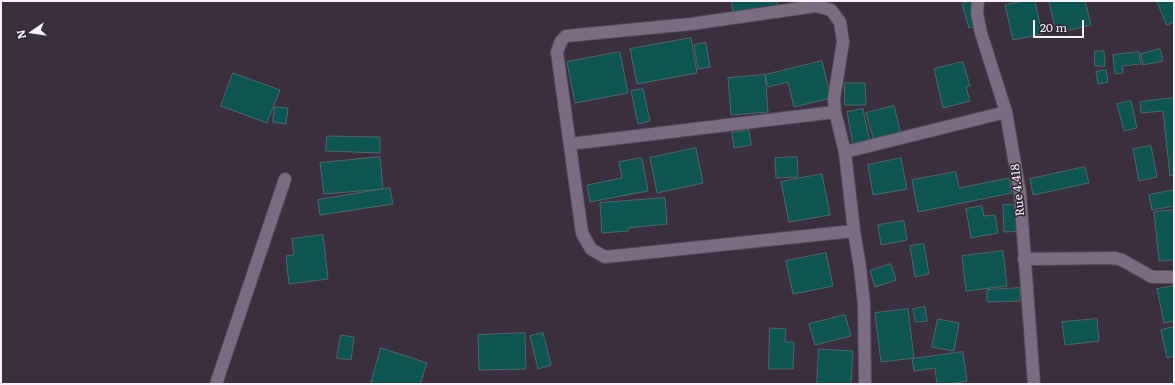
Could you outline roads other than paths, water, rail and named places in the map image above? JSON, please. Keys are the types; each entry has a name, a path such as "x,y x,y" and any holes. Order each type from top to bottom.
{"street":[{"name":"Rue 4.418","path":"978,1 977,13 981,33 1006,112 1020,193 1034,384"},
{"path":"854,231 605,257 591,249 582,233 558,52 561,41 566,36 691,24 816,6 831,10 840,22 844,42 834,99 835,112 845,152 854,231 860,267 864,305 865,384"},
{"path":"570,144 835,112"},
{"path":"845,152 1006,112"},
{"path":"216,384 285,179"},
{"path":"1024,259 1115,258 1122,260 1152,277 1174,277"}]}
